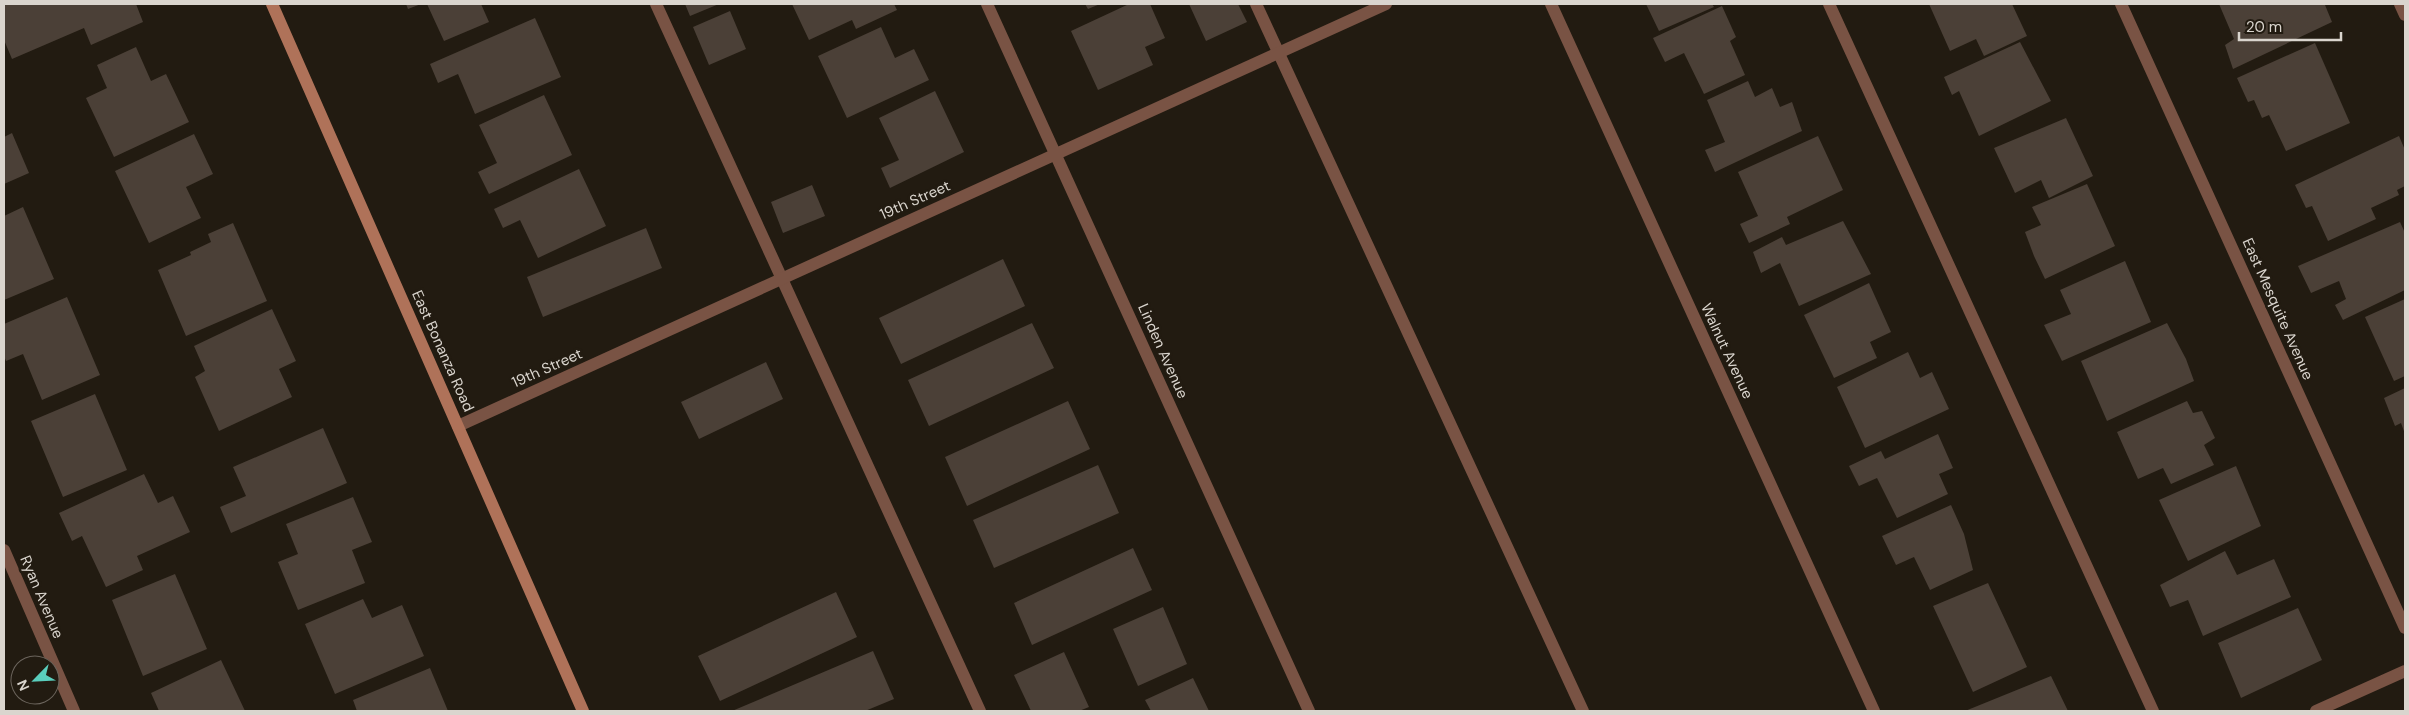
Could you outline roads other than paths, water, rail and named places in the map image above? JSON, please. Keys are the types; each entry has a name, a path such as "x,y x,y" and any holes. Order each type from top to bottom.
{"main road":[{"name":"East Bonanza Road","path":"272,4 583,711"}],"street":[{"path":"656,4 980,711"},
{"name":"Linden Avenue","path":"987,4 1309,711"},
{"path":"1256,4 1583,711"},
{"name":"19th Street","path":"458,426 1386,4"},
{"name":"Walnut Avenue","path":"1551,4 1874,711"},
{"path":"1829,4 2153,711"},
{"name":"East Mesquite Avenue","path":"2121,4 2405,628"},
{"path":"2400,4 2405,16"},
{"name":"Ryan Avenue","path":"4,550 74,711"},
{"path":"2316,711 2405,671"}]}
